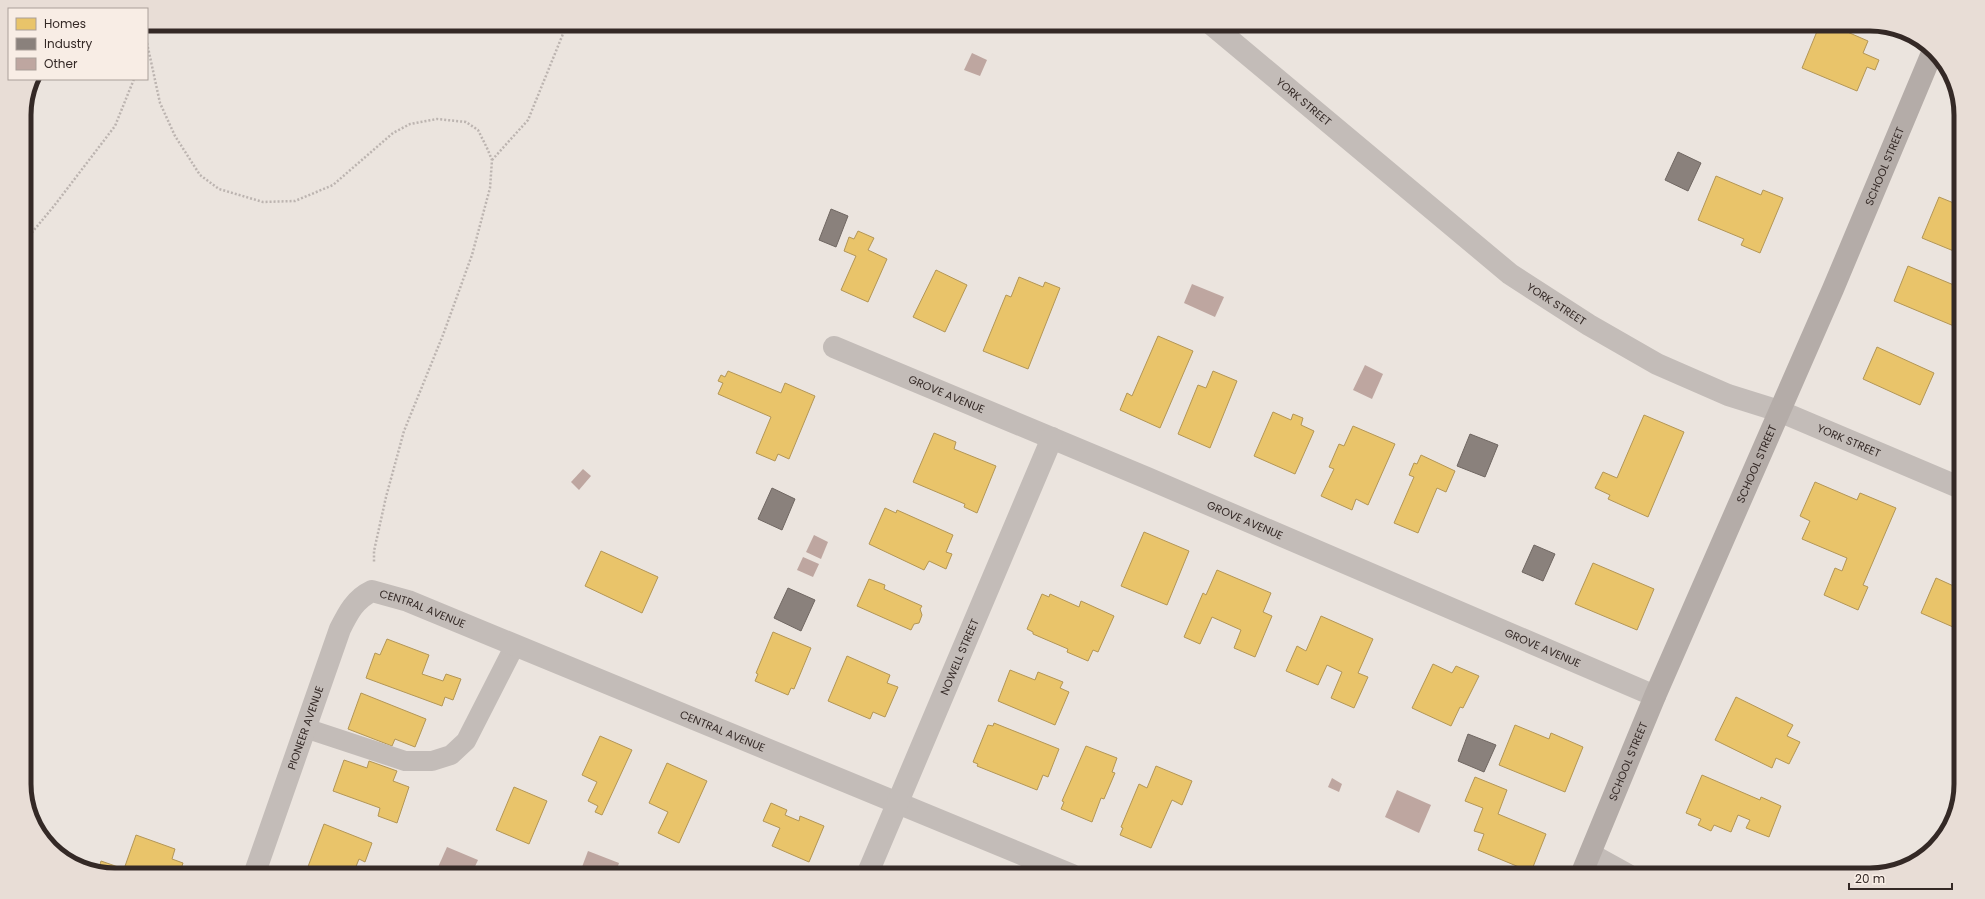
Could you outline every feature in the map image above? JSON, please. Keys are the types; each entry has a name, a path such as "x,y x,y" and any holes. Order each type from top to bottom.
{"street":[{"name":"YORK STREET","path":"1219,31 1510,274 1589,325 1657,364 1728,395 1779,412 1954,485"},
{"name":"SCHOOL STREET","path":"1584,868 1655,696 1833,289 1930,57"},
{"name":"GROVE AVENUE","path":"834,347 1052,438 1655,696"},
{"name":"NOWELL STREET","path":"870,868 1052,438"},
{"name":"CENTRAL AVENUE","path":"372,591 408,601 1055,868"},
{"name":"PIONEER AVENUE","path":"256,868 340,629 351,608 364,595 372,591"},
{"path":"1590,854 1615,868"}],"lane":[{"path":"305,728 405,761 432,761 451,755 466,741 515,645"}],"path":[{"path":"492,160 528,120 564,31"},
{"path":"148,49 160,102 175,136 200,175 219,190 263,202 295,201 333,185 393,132 410,124 437,119 466,122 478,130 492,160 490,188 472,255 402,438 386,497 374,551 372,591"},
{"path":"31,234 115,126 134,80"}],"building: Homes":[{"path":"1817,31 1845,31 1868,41 1863,53 1879,60 1875,70 1867,67 1857,91 1802,68"},
{"path":"1716,176 1761,195 1763,190 1783,198 1760,253 1741,245 1744,239 1698,220"},
{"path":"1939,197 1954,203 1954,251 1922,238"},
{"path":"858,231 874,238 868,250 887,259 868,302 841,290 856,256 844,251 849,237 854,239"},
{"path":"1908,266 1954,285 1954,326 1894,301"},
{"path":"936,270 967,285 945,332 913,317"},
{"path":"1019,277 1043,287 1045,282 1060,288 1028,369 983,351 1006,295 1011,297"},
{"path":"1158,336 1193,351 1160,428 1120,410 1127,393 1132,396"},
{"path":"1877,347 1934,373 1920,405 1863,379"},
{"path":"728,371 781,393 785,383 815,396 789,459 778,454 775,461 756,453 771,417 718,394 723,383 718,381 721,375 725,377"},
{"path":"1213,371 1237,381 1210,448 1178,434 1198,385 1206,388"},
{"path":"1273,412 1291,420 1293,414 1303,418 1301,425 1314,431 1295,474 1254,456"},
{"path":"1644,415 1684,432 1648,517 1608,499 1610,495 1595,488 1603,472 1617,478"},
{"path":"1353,426 1395,444 1368,505 1356,499 1352,510 1321,496 1334,469 1329,467 1339,444 1344,446"},
{"path":"934,433 956,442 954,449 996,466 977,513 964,507 965,504 913,482"},
{"path":"1421,455 1455,471 1446,492 1437,488 1418,533 1394,523 1414,477 1409,475 1414,463 1417,464"},
{"path":"1815,482 1857,500 1860,493 1896,508 1863,585 1868,587 1858,610 1824,595 1835,568 1842,571 1847,558 1802,539 1810,521 1800,516"},
{"path":"885,508 896,513 897,510 953,535 946,552 952,554 946,569 929,561 924,570 869,544"},
{"path":"1144,532 1189,551 1167,605 1121,586"},
{"path":"601,551 658,577 642,613 585,586"},
{"path":"1593,563 1654,589 1637,630 1575,604"},
{"path":"1217,570 1271,593 1263,612 1272,616 1255,657 1234,648 1241,630 1212,617 1200,644 1184,637 1203,593 1206,595"},
{"path":"1936,578 1954,586 1953,627 1921,613"},
{"path":"869,579 885,585 884,589 922,606 920,609 922,615 919,623 914,624 911,630 857,606"},
{"path":"1042,594 1049,597 1050,594 1079,607 1081,601 1114,616 1098,652 1093,650 1088,661 1067,652 1068,649 1033,634 1033,632 1027,629"},
{"path":"1321,616 1373,639 1358,673 1368,677 1354,708 1331,698 1342,672 1327,665 1318,685 1286,671 1297,646 1306,651"},
{"path":"773,632 811,648 794,689 791,688 788,695 755,681 758,674 756,673"},
{"path":"387,639 429,655 422,674 443,681 446,674 461,679 453,700 445,697 442,706 366,678 375,653 380,655"},
{"path":"847,656 890,675 887,683 898,687 885,717 873,712 870,719 828,701"},
{"path":"1433,664 1452,673 1456,666 1479,676 1463,708 1460,707 1451,726 1412,708"},
{"path":"1010,670 1035,680 1038,672 1063,682 1060,688 1069,692 1055,725 998,701"},
{"path":"361,693 426,719 415,747 395,739 392,746 348,729"},
{"path":"1736,697 1793,725 1787,736 1800,742 1789,764 1776,758 1772,768 1715,740"},
{"path":"994,723 1059,749 1048,777 1043,775 1037,790 977,766 978,764 973,762 988,725 993,726"},
{"path":"1515,725 1549,739 1551,733 1583,747 1565,792 1499,765"},
{"path":"600,736 632,750 602,815 595,812 598,806 588,801 597,782 582,775"},
{"path":"1086,746 1117,758 1112,772 1115,773 1104,799 1101,798 1092,822 1061,809 1064,802 1062,801"},
{"path":"344,760 367,768 369,761 397,771 393,781 409,787 397,823 378,816 380,808 333,791"},
{"path":"667,763 707,781 679,843 658,833 668,812 649,803"},
{"path":"1156,766 1192,781 1182,805 1172,800 1151,848 1120,835 1123,828 1121,827 1139,784 1147,788"},
{"path":"1702,775 1760,800 1761,797 1781,806 1769,837 1746,828 1750,820 1738,815 1731,832 1714,825 1711,831 1698,825 1701,819 1686,813"},
{"path":"1475,777 1507,790 1498,814 1546,834 1533,868 1521,868 1478,850 1484,834 1474,831 1483,808 1465,801"},
{"path":"514,787 547,801 529,844 496,830"},
{"path":"771,803 787,810 785,815 799,821 800,816 824,826 809,862 772,846 780,828 763,821"},
{"path":"324,824 372,843 365,862 359,859 355,868 308,868"},
{"path":"136,835 175,849 172,859 183,863 181,868 124,868"},
{"path":"101,861 121,868 100,866"}],"building: Industry":[{"path":"1678,152 1701,163 1688,191 1665,180"},
{"path":"831,209 848,216 836,247 819,240"},
{"path":"1470,434 1498,445 1485,477 1457,466"},
{"path":"772,488 795,499 782,530 758,519"},
{"path":"1534,545 1555,554 1543,581 1522,572"},
{"path":"788,588 815,600 801,631 774,618"},
{"path":"1468,734 1496,745 1484,772 1458,761"}],"building: Other":[{"path":"972,53 987,60 980,76 964,70"},
{"path":"1192,284 1224,297 1215,317 1184,303"},
{"path":"1365,365 1383,374 1372,399 1353,390"},
{"path":"583,469 591,476 579,490 571,482"},
{"path":"814,535 828,542 821,559 806,552"},
{"path":"803,557 819,564 813,577 797,570"},
{"path":"1332,778 1342,784 1339,792 1328,787"},
{"path":"1397,790 1431,805 1419,833 1385,817"},
{"path":"447,847 478,860 474,868 438,868"},
{"path":"588,851 619,863 617,868 582,868"}]}
